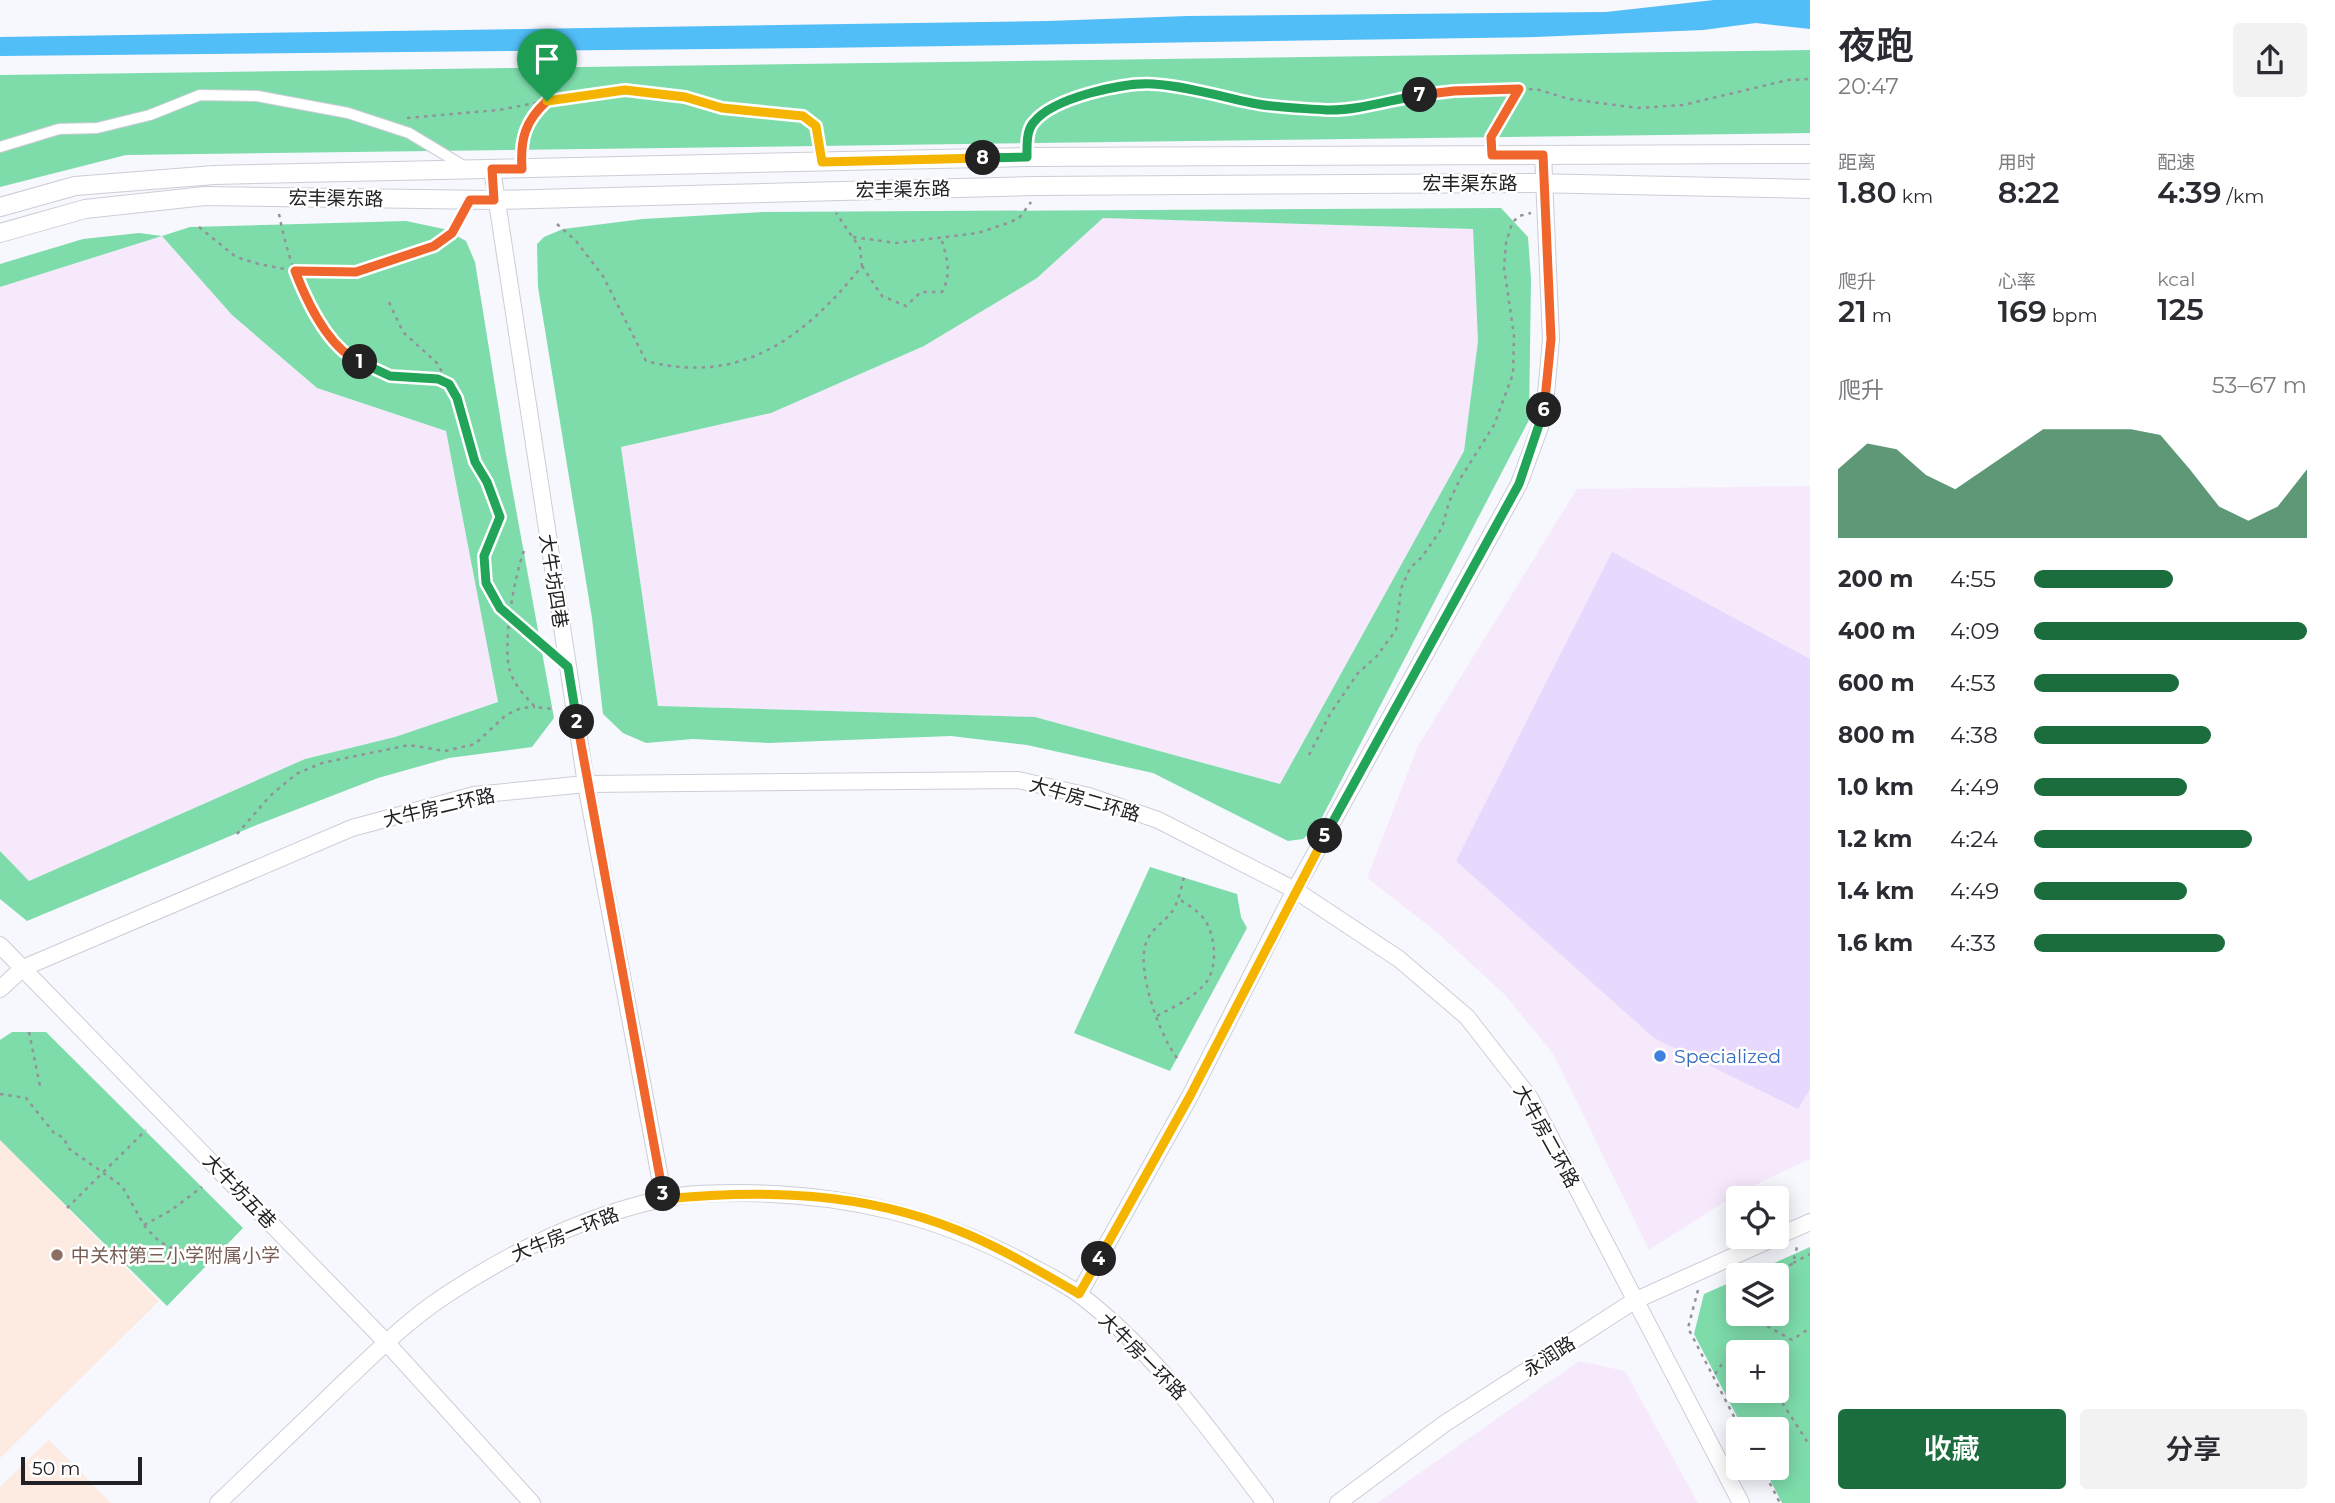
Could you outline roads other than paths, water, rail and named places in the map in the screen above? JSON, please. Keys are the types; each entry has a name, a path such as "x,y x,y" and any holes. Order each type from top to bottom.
{"main road":[{"name":"宏丰渠东路","path":"0,207 75,186 214,175 1027,157 1810,154"},
{"name":"宏丰渠东路","path":"0,233 85,209 205,196 494,200 1033,186 1543,184 1810,189"}],"street":[{"path":"0,147 59,130 97,128 150,115 200,95 257,96 309,104 409,133 469,170"},
{"path":"1079,1294 1190,1096 1295,890 1513,496 1544,416 1551,339 1543,155"},
{"name":"大牛坊四巷","path":"492,169 494,200 586,784 664,1199"},
{"name":"大牛房二环路","path":"0,989 23,968 352,828 474,795 586,784 1018,780 1089,796 1158,820 1295,890 1399,959 1467,1017 1530,1098 1741,1503"},
{"name":"大牛坊五巷","path":"0,945 386,1342 532,1503"},
{"name":"大牛房一环路","path":"218,1503 386,1342 441,1298 512,1254 598,1218 664,1199 753,1193 838,1198 873,1205 956,1230 997,1248 1079,1294 1139,1347 1185,1398 1265,1503"},
{"name":"永润路","path":"1789,1231 1810,1222"},
{"name":"永润路","path":"1338,1503 1444,1424 1634,1301 1749,1249"}],"water":[{"path":"1714,0 1810,0 1810,29 1756,23 1703,30 1535,37 816,48 0,56 0,37 1048,21 1188,16 1606,12"}],"place":[{"name":"Specialized","path":"1660,1056"},
{"name":"中关村第三小学附属小学","path":"57,1255"}]}
